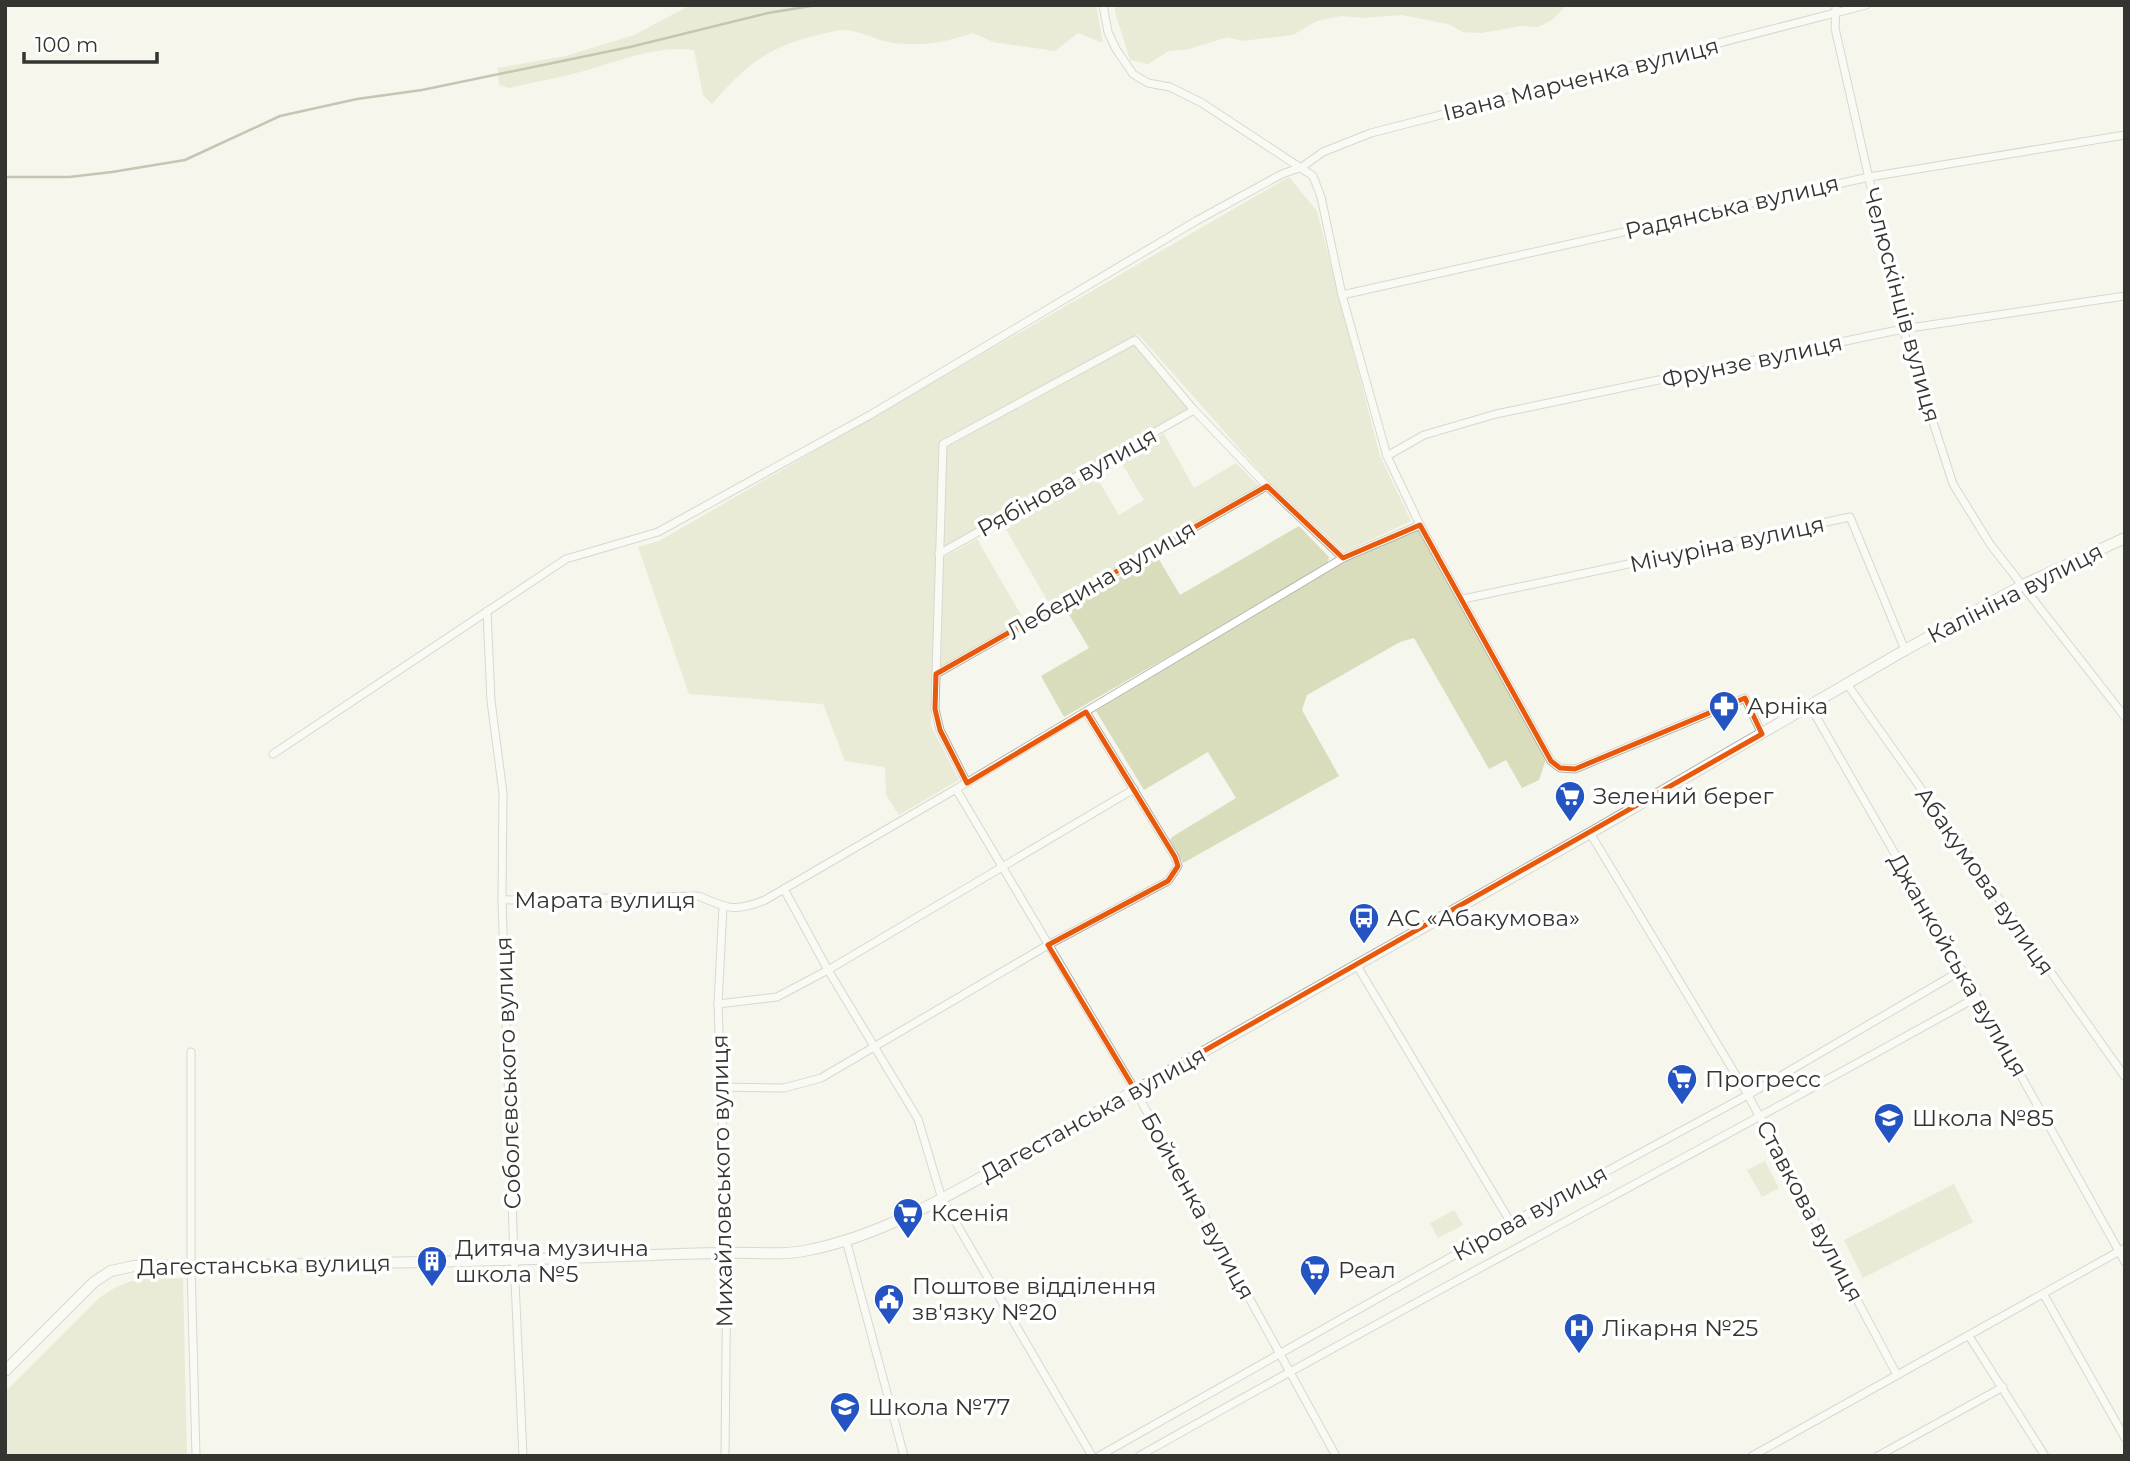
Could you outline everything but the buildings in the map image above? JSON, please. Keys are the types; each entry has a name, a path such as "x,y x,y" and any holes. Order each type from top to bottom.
{"street":[{"path":"1103,5 1108,32 1133,74 1148,83 1170,87 1202,103 1313,176 1321,197 1342,295 1387,456 1420,525 1551,761 1560,768 1575,769 1745,698 1762,734"},
{"name":"Челюскінців вулиця","path":"1836,5 1835,28 1903,329 1953,484 1990,544 2125,717"},
{"name":"Івана Марченка вулиця","path":"273,754 566,559 658,532 870,415 1196,221 1282,174 1302,167 1323,152 1371,133 1866,5"},
{"name":"Радянська вулиця","path":"1342,295 1868,177 2125,135"},
{"name":"Фрунзе вулиця","path":"1387,456 1424,435 1496,414 1903,329 2125,296"},
{"path":"967,783 940,730 935,709 943,444 1135,340 1194,410 1267,486 1343,558"},
{"name":"Рябінова вулиця","path":"939,554 1194,410"},
{"name":"Лебедина вулиця","path":"936,674 1267,486"},
{"name":"Мічуріна вулиця","path":"1463,600 1850,517 1905,650"},
{"path":"956,789 1343,558 1420,525"},
{"name":"Калініна вулиця","path":"1847,684 2023,585 2125,538"},
{"name":"Соболєвського вулиця","path":"487,611 491,701 503,793 502,900 523,1456"},
{"name":"Дагестанська вулиця","path":"5,1371 94,1282 111,1271 134,1266 779,1254 808,1251 846,1241 942,1199 1590,833 1847,684"},
{"name":"Абакумова вулиця","path":"1847,684 2125,1077"},
{"name":"Джанкойська вулиця","path":"1810,706 2122,1250 2125,1262"},
{"path":"721,1087 784,1088 821,1078 1048,945 1168,881 1178,866 1175,857 1086,712"},
{"name":"Марата вулиця","path":"502,900 699,896 729,909 749,907 956,789"},
{"name":"Бойченка вулиця","path":"956,789 1135,1090 1336,1456"},
{"path":"718,1004 777,997 828,970 1134,789"},
{"name":"Ставкова вулиця","path":"1590,833 1748,1095 1897,1375"},
{"path":"784,889 828,970 918,1119 942,1199 1092,1456"},
{"name":"Михайловського вулиця","path":"723,907 718,1004 727,1253 725,1456"},
{"path":"1356,964 1511,1223"},
{"name":"Кірова вулиця","path":"1099,1456 1511,1223 1748,1095 1962,970"},
{"name":"Кірова вулиця","path":"1139,1456 1289,1371 1760,1118 1977,997"},
{"path":"191,1052 191,1266 195,1456"},
{"path":"846,1241 904,1456"},
{"path":"1752,1456 2122,1250"},
{"path":"2044,1295 2125,1438"},
{"path":"1969,1336 2044,1456"},
{"path":"1878,1456 2003,1387"}],"highlighted area":[{"path":"1267,486 1343,558 1420,525 1551,761 1560,768 1575,769 1745,698 1762,734 1135,1090 1048,945 1168,881 1178,866 1175,857 1086,712 967,783 940,730 935,709 936,674"}],"green space":[{"path":"693,5 1096,5 1103,43 1078,33 1055,51 993,42 973,33 940,42 906,44 838,30 804,38 760,58 736,78 712,104 703,95 694,50 652,52 556,78 509,88 499,85 498,68 566,56 634,35"},
{"path":"1115,5 1567,5 1552,20 1538,27 1521,26 1481,33 1463,32 1448,24 1402,15 1363,18 1341,16 1317,21 1293,35 1242,41 1228,37 1189,49 1169,51 1148,64 1130,60"},
{"path":"1289,177 1317,211 1380,456 1411,521 1345,552 1270,483 1138,334 940,440 931,726 959,780 899,815 886,795 885,767 845,761 823,704 689,694 638,547 659,541"},
{"path":"1134,345 1189,409 941,550 946,448"},
{"path":"1164,434 1194,488 1236,463 1259,486 1053,603 1047,600 1003,524 1094,473 1119,515 1144,500 1119,459"},
{"path":"1299,526 1329,557 1327,565 1064,717 1041,676 1089,648 1065,608 1157,556 1180,595"},
{"path":"1418,530 1546,759 1539,780 1522,788 1506,760 1489,769 1414,638 1400,642 1307,695 1302,710 1339,776 1183,863 1170,840 1172,837 1236,798 1208,752 1144,790 1096,711 1341,563"},
{"path":"977,539 1021,615 1020,622 939,668 941,559"},
{"path":"1765,1161 1779,1188 1762,1197 1747,1170"},
{"path":"1954,1184 1973,1222 1863,1278 1844,1240"},
{"path":"1454,1210 1463,1225 1438,1238 1430,1223"},
{"path":"183,1278 187,1456 5,1456 5,1392 98,1299 129,1282"}],"waterway":[{"path":"5,177 69,177 185,160 280,116 357,99 422,90 630,47 768,13 817,5"}],"place":[{"name":"Арніка","path":"1724,733"},
{"name":"Зелений берег","path":"1570,823"},
{"name":"АС «Абакумова»","path":"1364,945"},
{"name":"Прогресс","path":"1682,1106"},
{"name":"Школа №85","path":"1889,1145"},
{"name":"Ксенія","path":"908,1240"},
{"name":"Дитяча музична школа №5","path":"432,1288"},
{"name":"Реал","path":"1315,1297"},
{"name":"Поштове відділення зв'язку №20","path":"889,1326"},
{"name":"Лікарня №25","path":"1579,1355"},
{"name":"Школа №77","path":"845,1434"}]}
